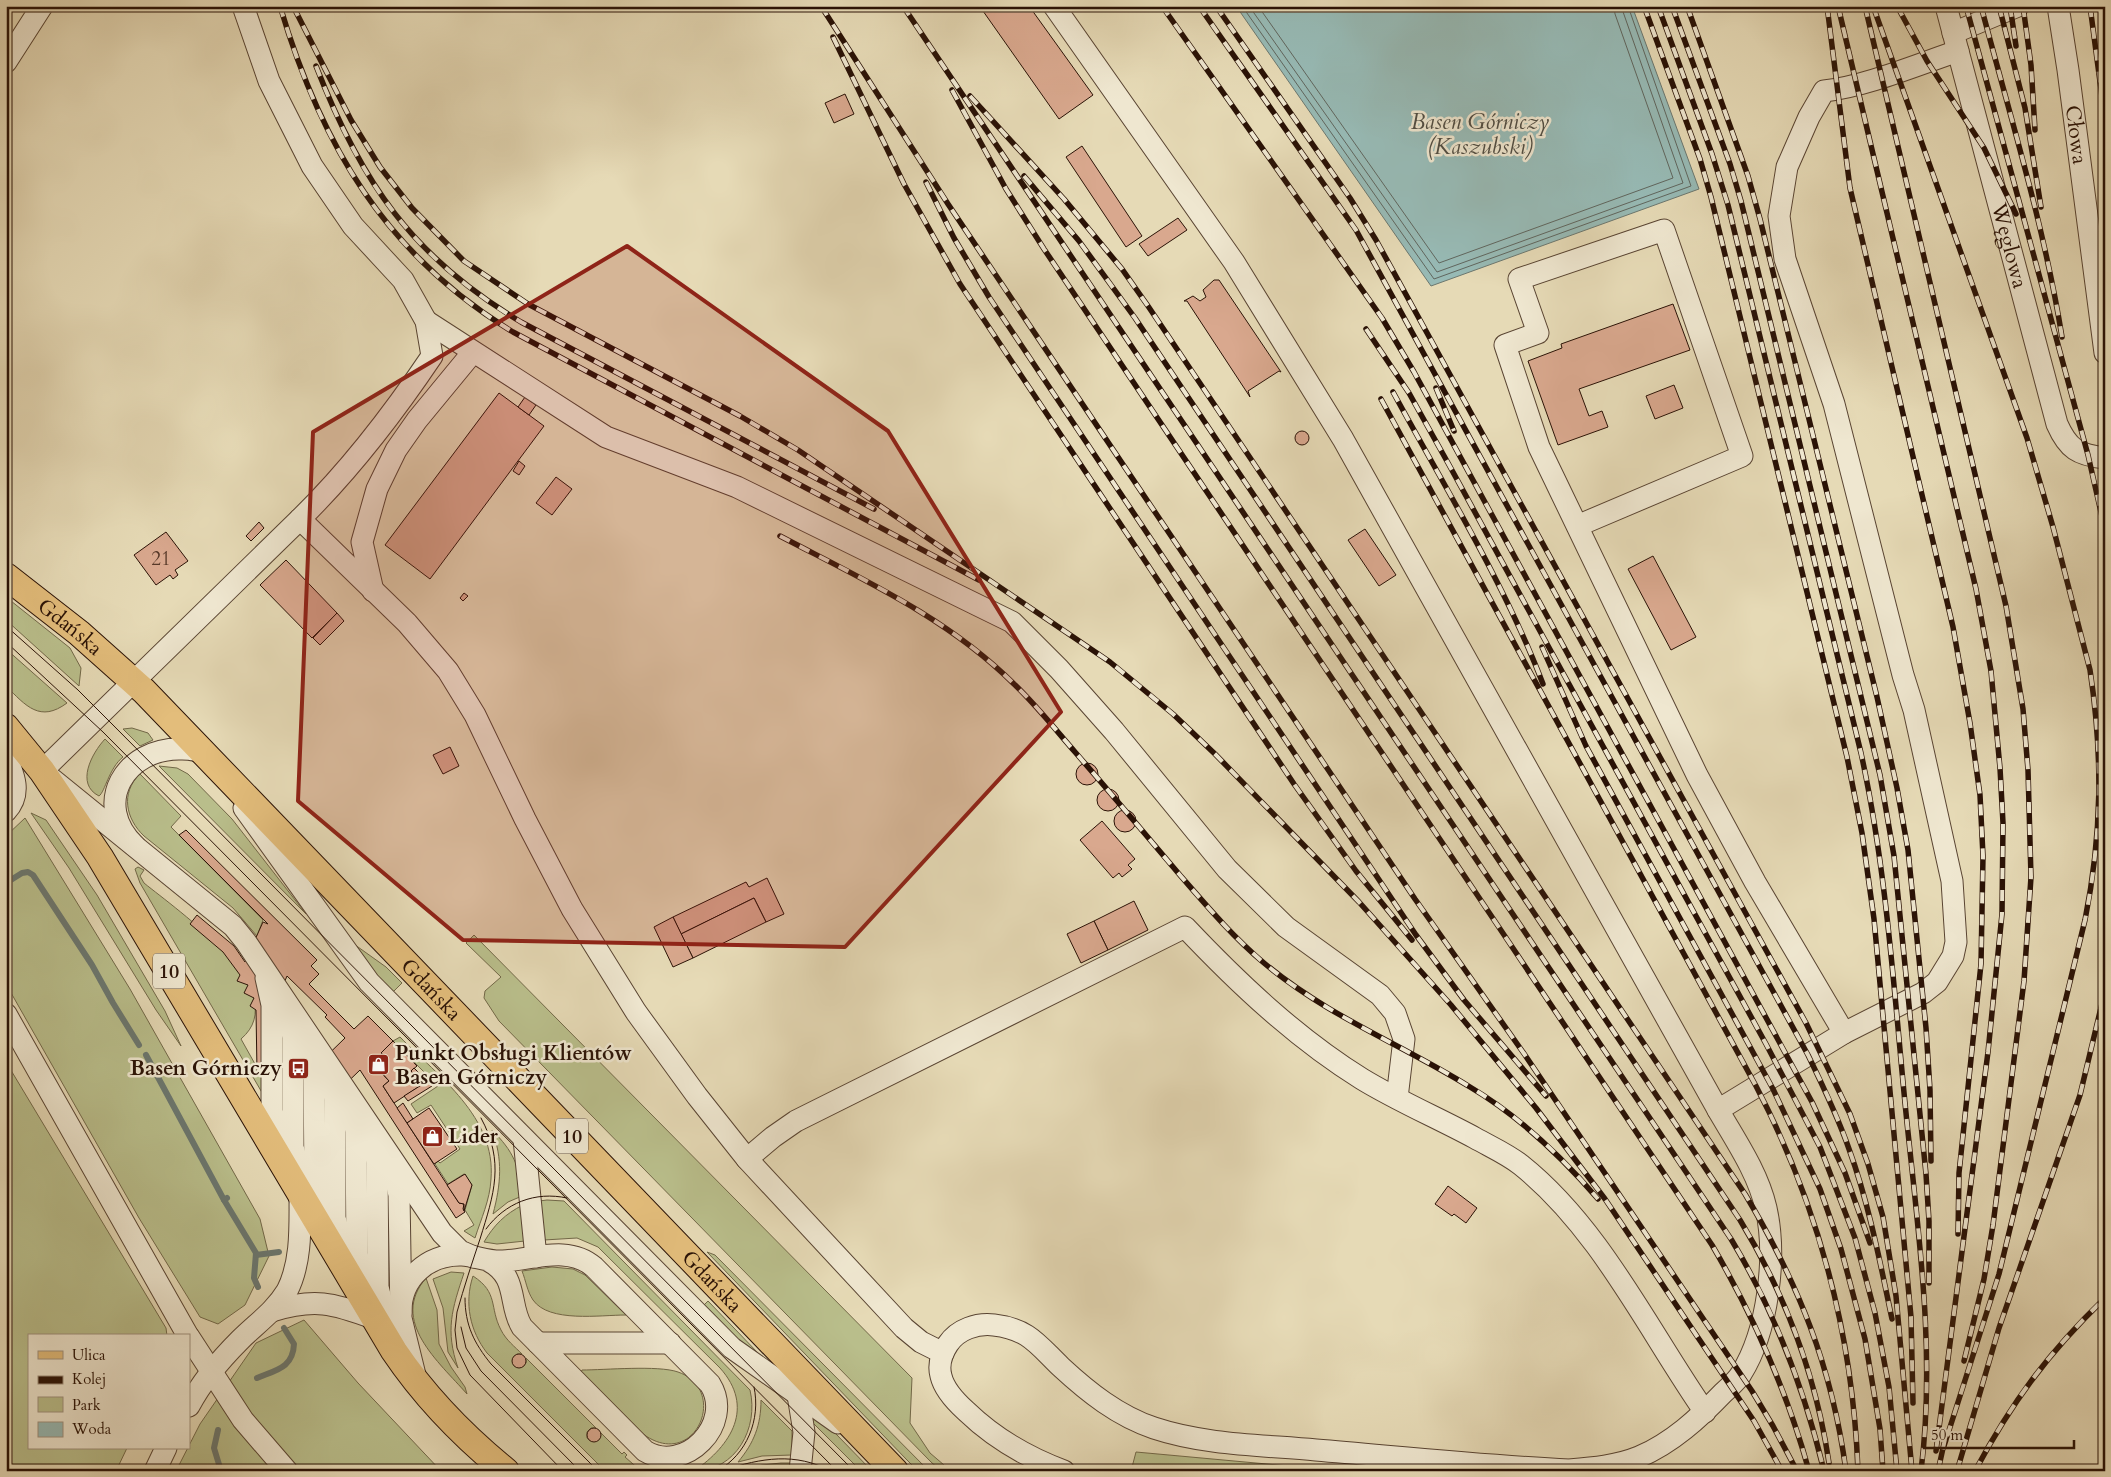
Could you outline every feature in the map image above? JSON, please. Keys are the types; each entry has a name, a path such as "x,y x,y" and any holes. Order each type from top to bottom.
{"main road":[{"name":"Gdańska","path":"6,576 79,633 133,681 895,1470"},
{"name":"10","path":"6,727 42,771 100,857 394,1351 417,1382 453,1424 506,1471"}],"lane":[{"path":"6,62 42,6"},
{"path":"243,6 269,81 312,166 353,226 403,280 426,321 432,356 401,402 325,495 42,771 234,926 444,1237 460,1251 482,1259 497,1266 508,1281 520,1323 538,1344 638,1446 653,1456 667,1458 683,1455 692,1449 712,1428 718,1411 716,1396 710,1384 586,1260 572,1255 482,1259 464,1255 436,1259 420,1268 412,1276 405,1289 400,1313"},
{"path":"1054,6 1234,262 1343,438 1752,1169 1765,1207 1770,1238 1766,1302 1750,1358 1741,1375 1705,1412 1642,1464 1569,1470 1407,1458 1192,1437 1153,1428 1132,1420 1112,1408 1060,1366 1039,1342 1023,1333 993,1325 976,1326 961,1331 950,1340 943,1353 940,1367 941,1376 951,1395 985,1429 1010,1447 1038,1462 1064,1471"},
{"name":"Węglowa","path":"1946,6 2058,424 2067,443 2073,448 2088,455 2105,458"},
{"path":"1718,1110 1844,1033 1923,993 1937,982 1953,956 1956,942 1952,881 1914,710 1903,675 1834,404 1785,259 1779,216 1787,168 1809,117 1824,91 1837,90 1856,84 1956,42 2018,6"},
{"name":"Cłowa","path":"2058,6 2105,353"},
{"path":"1578,526 1742,456 1664,230 1519,279 1538,333 1505,345 1539,447 1697,775 1755,882 1844,1033"},
{"path":"426,321 606,436 737,487 1012,622 1114,731 1227,869 1286,927 1380,995 1396,1013 1404,1039 1397,1098"},
{"path":"373,591 362,542 377,489 396,450 406,435 473,352"},
{"path":"300,519 425,643 458,686 475,715 533,836 576,916 651,1033 697,1096 747,1158 904,1328 921,1342 943,1353"},
{"path":"136,846 125,835 116,805 119,784 126,772 140,759 161,751 185,749 204,754 363,975 803,1419"},
{"path":"6,756 12,770 16,794 12,805 6,811"},
{"path":"747,1158 773,1136 796,1121 1185,927 1216,960 1274,1014 1330,1057 1362,1079 1520,1164 1545,1187 1576,1221 1608,1263 1705,1412"},
{"path":"257,958 265,975 271,997 272,1111 300,1193"},
{"path":"190,1404 211,1371 241,1339 272,1311 287,1290 295,1266 300,1226 300,1193 293,1147 292,1032 288,1010 278,989"},
{"path":"6,1014 187,1334"},
{"path":"299,1020 307,1038 313,1060 314,1183 331,1247"},
{"path":"320,1051 330,1073 334,1095 336,1218 352,1282"},
{"path":"341,1083 350,1101 355,1123 357,1254 374,1318"},
{"path":"362,1114 372,1136 377,1158 378,1287 394,1351"},
{"path":"524,1139 536,1257"},
{"path":"384,1147 394,1169 399,1191 400,1313 417,1382"},
{"path":"272,1311 305,1303 326,1303 374,1318"},
{"path":"760,1331 786,1366 798,1395 803,1419 804,1449 800,1471"},
{"path":"190,1339 243,1420 287,1471"},
{"path":"538,1344 670,1344"},
{"path":"732,1348 849,1431 895,1470"},
{"path":"154,1471 165,1450"}],"highlighted area":[{"path":"627,246 888,431 1061,712 845,947 463,940 298,801 313,432"}],"green space":[{"path":"6,597 70,648 81,668 79,686 6,620"},
{"path":"6,649 67,703 49,712 41,712 34,710 20,700 6,686"},
{"path":"132,728 148,733 153,740 140,746 123,729"},
{"path":"105,739 123,757 114,767 99,796 92,791 88,784 87,776 91,760"},
{"path":"159,766 177,768 188,774 232,819 306,914"},
{"path":"140,774 181,816 171,827 263,920 257,936 233,908 144,836 138,829 130,814 128,797 134,781"},
{"path":"31,813 46,820 97,895 165,1011 181,1046 156,1010 69,868"},
{"path":"25,818 130,989 260,1219 269,1256 245,1305 218,1324 200,1317 139,1218 6,984 6,836"},
{"path":"138,867 144,870 140,876 144,883 204,932 226,954 243,976 254,999 254,1020 241,1039 264,1080 264,1096 140,883 135,869"},
{"path":"474,935 912,1378 910,1423 930,1453 951,1471 941,1471 931,1462 499,1021 484,998 485,991 501,977 466,943"},
{"path":"344,937 386,967 402,983 388,997"},
{"path":"400,1037 462,1100 475,1117 484,1136 490,1157 491,1179 487,1202 475,1238 464,1231 474,1225 465,1210 472,1185 464,1174 448,1184 435,1164 438,1161 440,1163 460,1149 431,1105 417,1113 411,1104 438,1086 393,1041"},
{"path":"6,1062 166,1328 167,1334 28,1334 28,1450 126,1450 116,1471 6,1471"},
{"path":"492,1130 505,1145 514,1160 522,1196 508,1202 493,1214 500,1172 498,1151"},
{"path":"539,1201 564,1201 750,1390 752,1404 751,1419 747,1432 741,1445 722,1464 709,1469 694,1471 719,1449 728,1437 734,1424 737,1411 736,1397 730,1383 720,1368 598,1247 577,1238 544,1240"},
{"path":"523,1205 525,1241 497,1244 484,1242 501,1220"},
{"path":"707,1252 715,1255 929,1471 918,1471"},
{"path":"552,1267 573,1269 585,1275 626,1315 563,1315 541,1307 531,1297 522,1271"},
{"path":"451,1272 464,1273 453,1309 451,1331 458,1368 448,1352 443,1308 433,1279"},
{"path":"473,1276 487,1288 497,1322 503,1334 522,1354 517,1354 513,1358 513,1363 516,1367 522,1367 526,1363 526,1358 596,1428 591,1428 587,1432 587,1438 591,1441 596,1441 600,1438 600,1432 622,1454 624,1452 627,1455 625,1457 641,1471 606,1471 487,1353 476,1335 470,1316 469,1296"},
{"path":"426,1278 437,1310 439,1344 451,1367 465,1387 467,1394 432,1355 415,1325 413,1310 416,1294"},
{"path":"708,1301 758,1353 758,1355 700,1309"},
{"path":"304,1320 358,1383 441,1471 176,1471 187,1450 190,1450 190,1444 200,1424 256,1343"},
{"path":"645,1368 678,1372 694,1381 702,1395 703,1410 700,1424 691,1436 678,1443 662,1443 643,1434 581,1372 582,1370"},
{"path":"761,1400 792,1431 792,1455 762,1456 738,1462 756,1433 760,1418"},
{"path":"811,1414 836,1434 872,1471 861,1471 812,1422"},
{"path":"1136,1452 1343,1471 1131,1471"},
{"path":"792,1463 791,1471 739,1471 762,1465"}],"water":[{"name":"Basen Górniczy (Kaszubski)","path":"1236,6 1632,6 1699,189 1431,286"}],"building":[{"path":"989,6 1029,6 1093,95 1059,119 983,11"},
{"path":"845,94 854,114 834,123 825,103"},
{"path":"1082,146 1142,236 1126,247 1066,157"},
{"path":"1178,218 1187,230 1148,256 1139,244"},
{"path":"1214,280 1219,280 1281,372 1279,371 1248,391 1250,397 1187,301 1184,301 1193,296 1200,301 1206,297 1203,290"},
{"path":"1673,304 1690,350 1579,389 1589,416 1602,411 1608,427 1558,445 1528,361 1562,348 1561,344"},
{"path":"1674,385 1683,408 1655,419 1646,396"},
{"path":"499,393 544,426 430,579 385,545"},
{"path":"525,397 536,405 529,415 518,407"},
{"path":"1302,431 1307,433 1309,438 1307,443 1302,445 1297,443 1295,438 1297,433"},
{"path":"519,461 525,466 519,475 513,471"},
{"path":"556,477 572,489 552,515 536,503"},
{"path":"259,522 264,528 251,541 246,536"},
{"path":"1365,529 1396,575 1379,586 1348,540"},
{"path":"166,532 188,561 175,570 178,575 173,579 170,575 156,585 134,555"},
{"path":"1653,556 1696,637 1671,650 1628,569"},
{"path":"286,560 337,613 312,638 260,585"},
{"path":"464,593 468,596 463,601 460,598"},
{"path":"337,613 344,621 320,645 313,638"},
{"path":"450,747 459,766 443,774 433,755"},
{"path":"1087,763 1095,766 1098,774 1095,782 1087,785 1079,782 1076,774 1079,766"},
{"path":"1108,789 1116,792 1119,800 1116,808 1108,811 1100,808 1097,800 1100,792"},
{"path":"1125,810 1133,813 1136,821 1133,829 1125,832 1117,829 1114,821 1117,813"},
{"path":"1102,821 1135,859 1128,865 1132,869 1122,877 1119,873 1113,878 1080,840"},
{"path":"186,830 317,960 311,966 319,974 309,984 354,1029 368,1016 393,1041 381,1053 387,1058 383,1062 377,1060 374,1062 374,1065 389,1081 383,1086 459,1203 464,1204 463,1209 465,1212 456,1218 360,1070 330,1099 393,1170 393,1273 381,1273 349,1217 338,1217 307,1145 296,1145 267,1073 257,1072 256,1010 250,1006 254,998 244,993 248,985 237,981 240,975 223,952 190,924 197,915 234,946 245,962 263,922 268,924 179,835","holes":["287,976 327,1015 325,1017 345,1038 309,1073 273,1009"]},
{"path":"767,878 784,914 766,922 754,898 681,934 673,917 746,882 749,887"},
{"path":"754,898 766,922 693,958 681,934"},
{"path":"1134,901 1148,930 1108,950 1094,921"},
{"path":"673,917 693,958 673,967 654,927"},
{"path":"1094,921 1108,950 1081,963 1067,934"},
{"path":"393,1041 417,1066 411,1071 423,1084 394,1103 383,1086 389,1081 374,1064 377,1060 383,1062 387,1058 381,1053"},
{"path":"414,1068 432,1086 408,1101 404,1096 423,1084 411,1071"},
{"path":"403,1103 413,1119 407,1123 397,1108"},
{"name":"Lider","path":"429,1108 457,1149 434,1164 407,1123"},
{"path":"465,1174 472,1185 464,1211 464,1204 459,1203 447,1185"},
{"path":"1448,1186 1477,1208 1466,1223 1435,1204"},
{"path":"519,1354 524,1356 526,1361 524,1366 519,1368 514,1366 512,1361 514,1356"},
{"path":"594,1428 599,1430 601,1435 599,1440 594,1442 589,1440 587,1435 589,1430"}],"waterway":[{"path":"6,883 22,873 28,872 33,875 92,965 139,1045"},
{"path":"146,1055 224,1200"},
{"path":"227,1198 224,1200 256,1253 254,1278 258,1287"},
{"path":"256,1255 279,1252"},
{"path":"257,1378 282,1367 290,1358 294,1344 284,1328"},
{"path":"218,1430 214,1448 221,1471"}],"tram line":[{"path":"6,626 78,690 854,1471"},
{"path":"6,642 103,732 837,1471"},
{"path":"481,1118 493,1149 495,1178 493,1193 457,1312 455,1330 457,1348 470,1375 563,1471"},
{"path":"486,1229 502,1212 522,1201 544,1196 567,1198"},
{"path":"465,1298 467,1317 475,1341 491,1364 598,1471"},
{"path":"461,1327 466,1348 481,1371 580,1471"},
{"path":"717,1471 736,1456 744,1446 749,1435 755,1411 754,1387"},
{"path":"724,1470 752,1462 791,1459 818,1465 831,1471"}],"railway":[{"path":"280,6 316,105 338,150 364,192 394,232 429,268 468,302 513,332 979,580"},
{"path":"293,6 351,120 380,167 412,208 464,261 528,304 740,416 798,450 1110,662 1173,714 1215,754 1359,902 1451,1005 1536,1108 1605,1199 1754,1421 1782,1471"},
{"path":"821,6 948,204 1415,899 1525,1055 1752,1391 1797,1471"},
{"path":"903,6 1731,1239 1761,1294 1787,1351 1807,1410 1824,1471"},
{"path":"1162,6 1382,318 1414,372 1812,1102 1845,1173 1870,1243"},
{"path":"1199,6 1356,230 1808,1055 1835,1113 1856,1170 1874,1233 1892,1319"},
{"path":"1216,6 1350,198 1376,240 1806,1023 1850,1114 1868,1164 1883,1217 1896,1296 1912,1471"},
{"path":"1644,6 1700,159 1711,197 1847,757 1862,833 1874,919 1911,1317 1913,1403"},
{"path":"1658,6 1712,154 1728,205 1861,753 1870,798 1889,933 1924,1292 1927,1381 1921,1471"},
{"path":"1672,6 1730,164 1741,201 1880,775 1894,856 1926,1174 1929,1221 1929,1283"},
{"path":"1687,6 1748,176 1760,219 1877,697 1897,788 1908,850 1926,1028 1930,1090 1931,1161"},
{"path":"1827,6 1850,188 1953,627 1970,723 1980,795 1983,856 1981,964 1959,1173 1958,1234"},
{"path":"1838,6 1976,589 1991,671 2000,768 2003,823 2002,914 1988,1052 1936,1451"},
{"path":"1865,6 2006,606 2023,709 2028,770 2031,877 2024,981 1993,1225 1984,1279 1964,1361"},
{"path":"1873,6 2027,438 2053,527 2090,670 2099,764 2095,857 2085,920 1999,1274 1944,1446"},
{"path":"1897,6 1927,61 1984,148 2016,214"},
{"path":"1966,6 2088,455 2105,530"},
{"path":"1981,6 2036,212 2055,295 2062,337"},
{"path":"1999,6 2025,108 2041,207"},
{"path":"2010,6 2016,46"},
{"path":"2023,6 2031,65 2035,130"},
{"path":"2090,6 2105,120"},
{"path":"833,37 904,184 960,284 1294,784 1356,871 1412,940"},
{"path":"316,66 333,108 372,181 394,213 420,243 449,271 483,297 521,322 874,509"},
{"path":"952,90 1006,189 1044,249 1712,1245 1742,1299 1768,1355 1780,1383 1809,1471"},
{"path":"970,96 1064,199 1122,269 1745,1194 1781,1260 1810,1326 1832,1396 1846,1471"},
{"path":"1024,176 1079,241 1135,318 1740,1220 1771,1278 1797,1337 1816,1399 1829,1463"},
{"path":"926,182 954,238 989,297 1416,935 1464,1000 1546,1096"},
{"path":"1366,329 1409,393 1448,463 1766,1044 1820,1147 1855,1238 1875,1313 1889,1387 1897,1471"},
{"path":"1436,388 1454,431"},
{"path":"1393,392 1492,572 1511,609 1543,684"},
{"path":"1381,399 1756,1086 1778,1131 1814,1225 1840,1321 1849,1371 1858,1471"},
{"path":"780,536 903,601 961,639 988,660 1038,709 1199,897 1252,953 1314,999 1488,1098 1554,1152 1598,1199"},
{"path":"1542,647 1586,746 1773,1089 1820,1189 1841,1249 1865,1339 1880,1429 1883,1471"},
{"path":"1957,1471 1999,1328 2080,1095 2105,991"},
{"path":"1975,1471 2017,1400 2032,1379 2066,1339 2105,1298"},
{"path":"1938,1471 1945,1439"}],"place":[{"name":"Punkt Obsługi Klientów Basen Górniczy","path":"379,1065"},
{"name":"Basen Górniczy","path":"298,1068"},
{"name":"Lider","path":"432,1136"}]}
